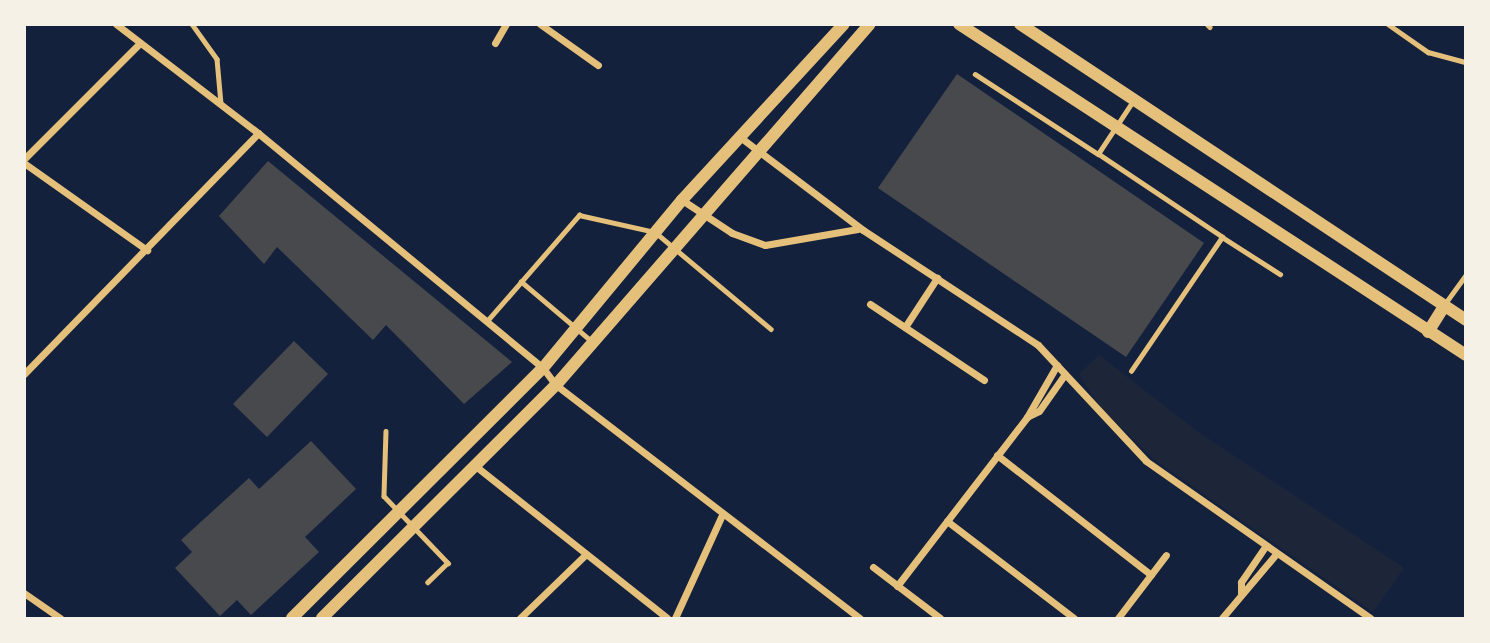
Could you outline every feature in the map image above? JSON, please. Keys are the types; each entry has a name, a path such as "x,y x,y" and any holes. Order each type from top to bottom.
{"main road":[{"path":"292,618 400,514 543,368 682,200 844,24"},
{"path":"322,618 478,468 556,385 870,24"},
{"path":"959,24 1465,355"},
{"path":"1020,24 1465,320"},
{"path":"1428,332 1444,306"}],"street":[{"path":"116,24 258,133 543,368 556,385 722,516 860,618"},
{"path":"495,43 506,24"},
{"path":"540,24 598,65"},
{"path":"140,43 24,161 147,250"},
{"path":"24,374 28,364 147,250 258,133"},
{"path":"740,137 863,230 1038,345 1146,461 1265,547 1370,618"},
{"path":"682,200 701,216 765,244 801,242 845,227 863,230"},
{"path":"905,327 937,278"},
{"path":"870,304 984,380"},
{"path":"897,586 1027,417 1056,365"},
{"path":"1027,417 1039,411 1066,374"},
{"path":"997,455 1151,575"},
{"path":"478,468 584,555 667,618"},
{"path":"675,618 722,516"},
{"path":"947,521 1074,618"},
{"path":"1241,593 1241,582 1265,547"},
{"path":"1222,618 1241,593 1251,590 1276,554"},
{"path":"520,618 584,555"},
{"path":"1118,618 1166,555"},
{"path":"873,567 940,618"},
{"path":"26,593 60,618"}],"lane":[{"path":"192,24 217,60 221,105"},
{"path":"1388,24 1420,48 1465,62"},
{"path":"975,74 1280,274"},
{"path":"1098,154 1133,100"},
{"path":"487,322 579,215 655,232 771,329"},
{"path":"1131,371 1222,237"},
{"path":"1444,306 1465,275"},
{"path":"521,282 592,343"},
{"path":"386,431 382,490 400,514 448,563 428,582"}],"shaded area":[{"path":"1099,355 1197,431 1404,568 1373,612 1155,460 1101,409 1079,374"}],"building":[{"path":"957,74 1204,243 1126,357 878,188"},
{"path":"268,161 512,362 464,404 386,325 373,340 277,247 264,264 219,216"},
{"path":"294,341 328,374 267,437 233,404"},
{"path":"311,441 356,489 305,537 319,552 251,615 237,600 220,616 175,568 192,552 181,540 249,478 259,489"}]}
